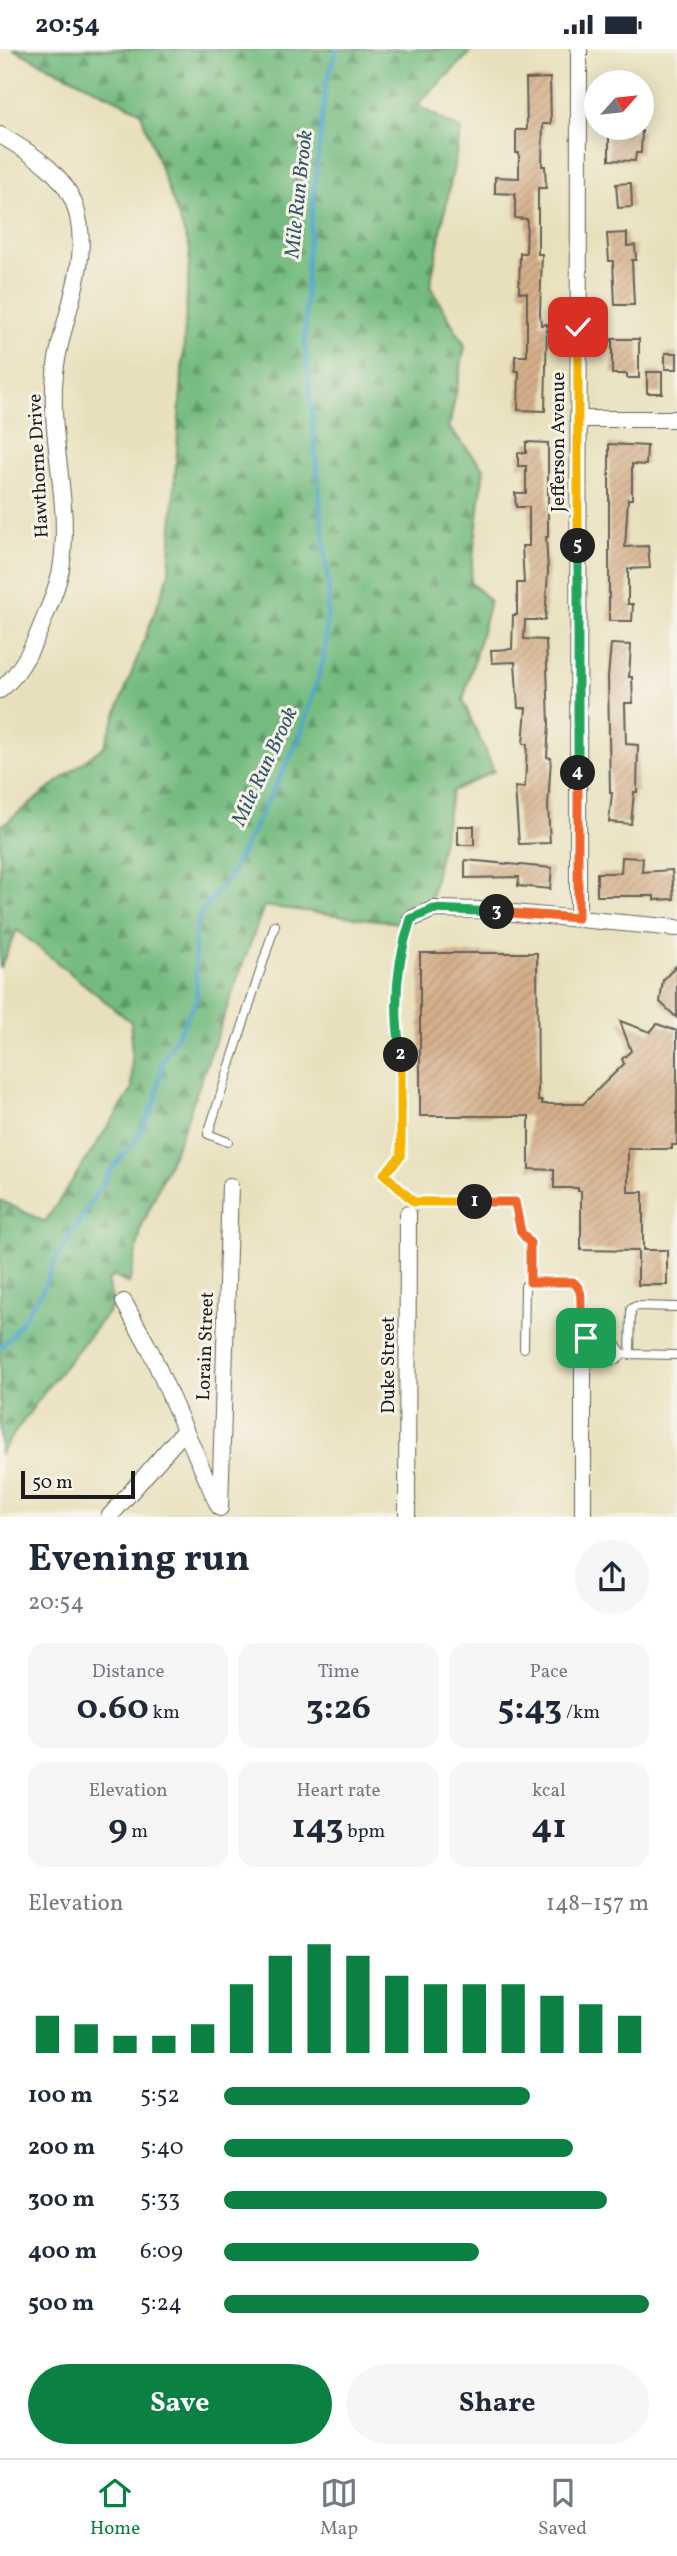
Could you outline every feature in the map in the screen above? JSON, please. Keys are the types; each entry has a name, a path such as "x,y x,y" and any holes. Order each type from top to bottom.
{"street":[{"name":"Jefferson Avenue","path":"578,918 579,49"},
{"name":"Hawthorne Drive","path":"0,135 36,156 56,175 78,214 82,239 80,260 55,371 52,410 63,503 61,567 54,596 34,644 23,664 0,690"},
{"path":"578,419 677,419"},
{"path":"411,919 434,909 578,918 677,928"},
{"name":"Lorain Street","path":"222,1512 230,1186"},
{"name":"Duke Street","path":"407,1517 411,1208"},
{"path":"124,1302 151,1352 222,1512"},
{"path":"583,1351 583,1517"},
{"path":"108,1517 185,1430"}],"lane":[{"path":"411,919 403,942 397,977 397,1034 401,1057 401,1156 384,1174 411,1208 515,1202 521,1232 530,1243 530,1282"},
{"path":"228,1142 208,1134 275,925"},
{"path":"524,1348 524,1286 530,1282 573,1282 582,1295 582,1315 576,1321 577,1340 583,1351 617,1360 626,1355 677,1355"},
{"path":"626,1355 631,1309 677,1307"},
{"path":"583,1351 617,1346 626,1355"}],"green space":[{"path":"13,49 470,49 470,53 417,105 461,130 430,286 465,346 449,428 484,468 470,582 490,601 463,701 494,771 452,791 431,900 400,923 264,906 180,1138 142,1226 129,1284 113,1276 107,1282 114,1305 51,1383 0,1453 0,1200 45,1222 132,1090 131,1022 17,930 0,968 0,827 104,746 169,574 190,249 140,111"}],"building":[{"path":"550,78 551,124 543,124 542,166 545,166 546,188 538,188 538,254 542,254 540,313 541,325 547,324 545,411 518,410 519,371 515,371 515,356 527,356 527,293 519,292 520,253 526,253 527,219 515,218 515,194 495,193 495,177 519,178 516,130 527,130 526,79"},
{"path":"609,140 642,140 641,153 636,153 635,161 609,160"},
{"path":"631,183 632,207 618,208 616,184"},
{"path":"627,233 627,246 635,245 636,260 632,260 634,305 615,305 613,261 609,261 607,234"},
{"path":"612,339 639,339 639,378 627,378 627,374 612,374"},
{"path":"665,353 677,353 677,369 665,369"},
{"path":"647,372 662,372 662,393 647,393"},
{"path":"526,442 548,443 548,571 545,620 525,620 524,639 546,640 549,724 547,757 551,758 548,806 550,843 519,844 515,787 525,788 527,744 523,744 526,708 518,708 515,662 492,663 491,650 512,649 513,615 517,615 517,583 524,583 522,546 529,546 529,507 516,507 515,493 526,493 526,466 518,466 518,453 526,453"},
{"path":"609,444 647,446 646,465 632,464 632,499 628,499 625,547 648,546 650,568 628,569 628,604 633,604 632,621 609,621"},
{"path":"611,644 631,645 629,677 632,677 633,703 625,703 626,744 638,745 637,792 634,792 631,824 609,822 612,793 608,677"},
{"path":"458,826 474,826 474,845 458,845"},
{"path":"622,857 643,858 642,872 672,870 674,899 654,900 654,896 597,896 597,873 621,873"},
{"path":"465,860 552,868 550,889 518,886 519,877 465,878"},
{"path":"420,953 537,953 538,1101 542,1101 542,1104 583,1104 624,1064 622,1059 631,1051 620,1021 650,1032 657,1024 677,1031 677,1145 672,1145 672,1149 628,1149 628,1192 643,1192 643,1250 667,1250 667,1285 638,1285 638,1251 581,1250 581,1191 578,1191 578,1188 554,1188 554,1170 529,1169 529,1116 420,1116"},
{"path":"677,965 677,1018 660,1002 663,980"}],"waterway":[{"name":"Mile Run Brook","path":"0,1348 13,1334 42,1291 55,1261 114,1165 136,1141 156,1100 163,1061 197,999 194,937 200,915 228,879 299,739 324,659 329,592 305,344 307,260 326,83 337,49"}],"route":[{"path":"578,327 578,918 434,909 411,919 403,942 397,977 397,1034 401,1057 401,1156 384,1174 414,1202 515,1202 521,1232 530,1243 530,1282 573,1282 578,1286 582,1295 586,1338"}]}
